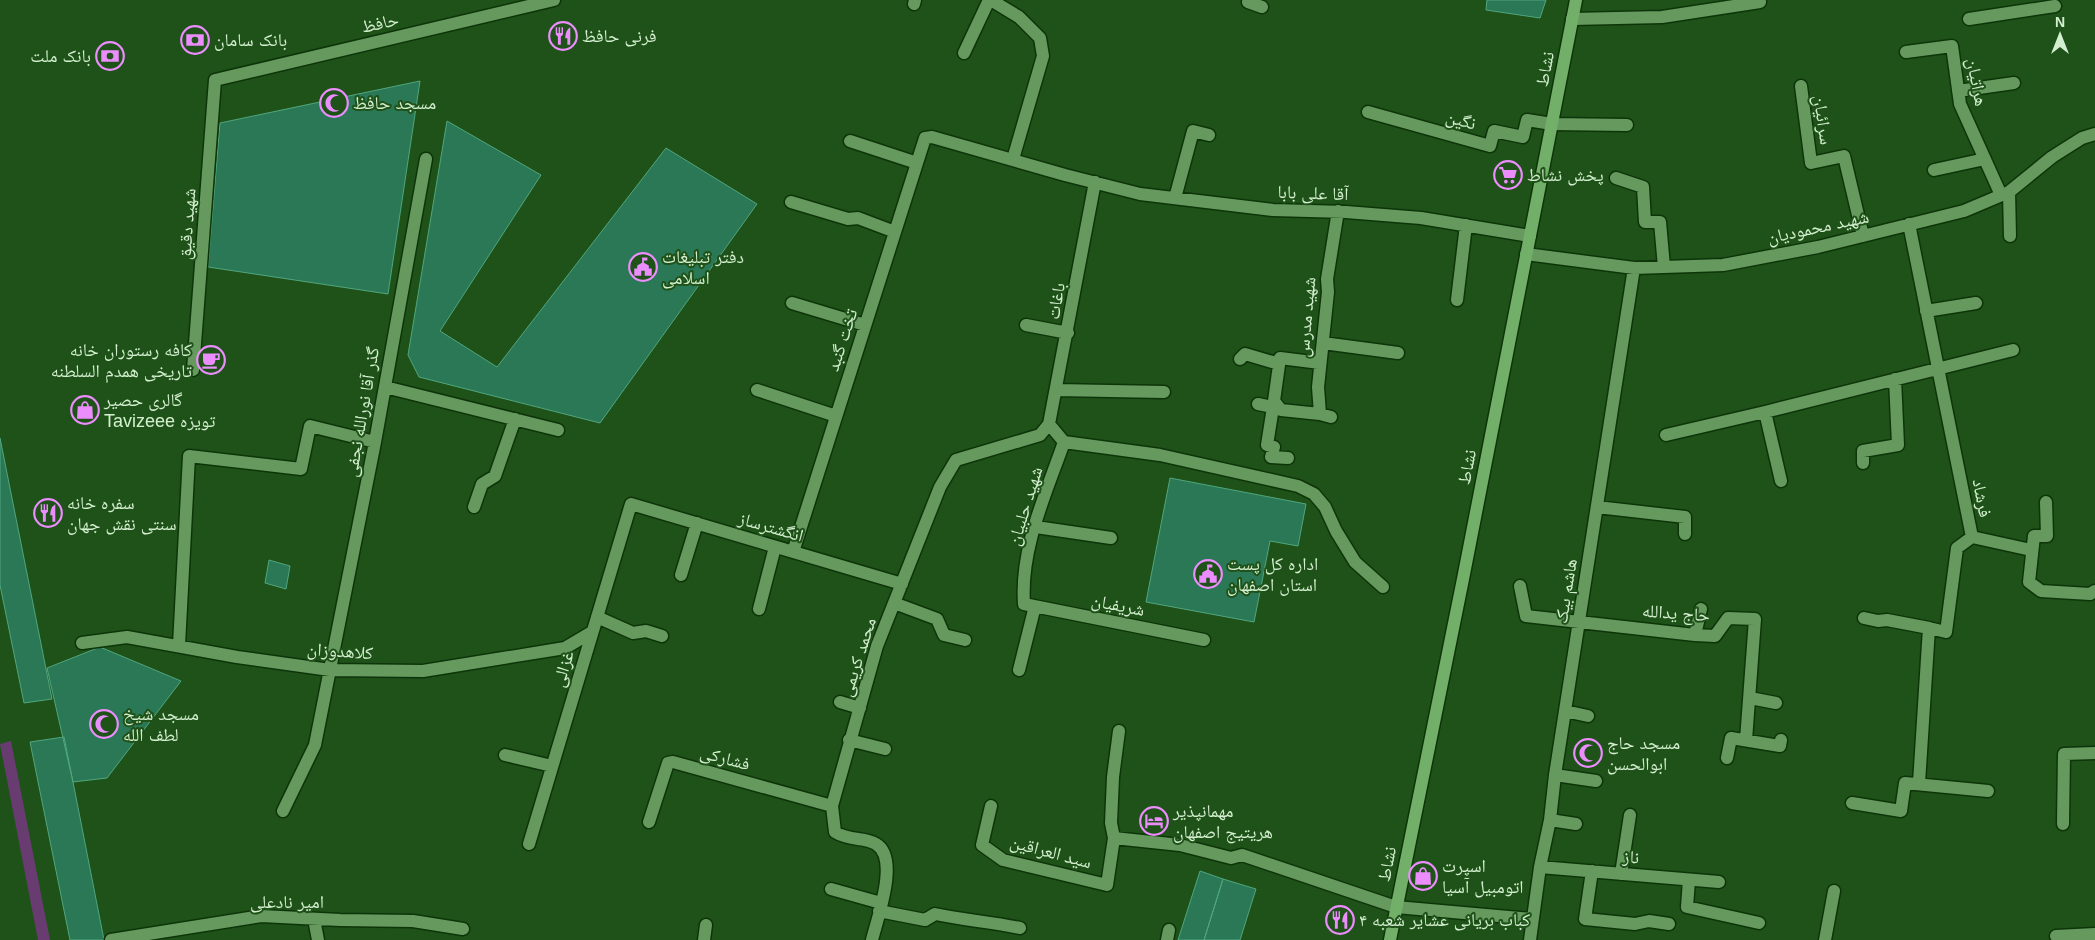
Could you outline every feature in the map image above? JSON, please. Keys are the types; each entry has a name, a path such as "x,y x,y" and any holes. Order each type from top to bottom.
{"main road":[{"name":"نشاط","path":"1390,940 1576,0"}],"street":[{"name":"حافظ","path":"215,80 554,0"},
{"path":"964,53 990,0 1019,16 1040,38 1043,56 1013,160"},
{"path":"1249,0 1248,2 1262,7"},
{"path":"1572,19 1662,17 1760,2"},
{"path":"1969,19 2018,6 2055,6"},
{"name":"هراتیان","path":"1906,52 1952,46 1960,104 1985,160 2005,194"},
{"name":"شهید دقیق","path":"193,370 215,80"},
{"path":"1958,91 2014,83"},
{"name":"سرائیان","path":"1801,86 1811,163 1844,156 1863,236"},
{"name":"نگین","path":"1368,112 1490,146 1494,131 1523,137 1528,120 1552,124"},
{"path":"1552,124 1627,125"},
{"path":"1175,198 1193,131 1210,135"},
{"name":"شهید محمودیان","path":"1526,254 1634,268 1723,265 1818,247 1964,211 2005,194 2052,157 2082,138 2095,134"},
{"name":"آقا علی بابا","path":"925,138 932,137 1140,194 1274,210 1338,211 1421,218 1530,236"},
{"name":"تخت گنبد","path":"793,552 925,138"},
{"path":"850,141 917,163"},
{"name":"گذر آقا نورالله نجفی","path":"283,812 315,745 375,442 426,159"},
{"path":"1934,170 1985,160"},
{"path":"1616,178 1643,187 1645,222 1660,222 1664,267"},
{"name":"باغات","path":"1049,424 1068,333 1095,182"},
{"path":"2005,194 2010,236"},
{"path":"791,202 848,219 858,218 895,232"},
{"name":"شهید مدرس","path":"1274,404 1281,410 1326,415 1318,387 1328,292 1326,279 1338,211"},
{"name":"فرشاد","path":"1909,224 1972,537 1957,548 1946,632 1929,628"},
{"path":"1456,300 1466,225"},
{"name":"هاشم بیک","path":"1530,940 1634,268"},
{"path":"792,303 866,325"},
{"path":"1926,311 1976,303"},
{"path":"1026,325 1068,333"},
{"path":"1323,342 1398,353"},
{"path":"1666,435 2013,350"},
{"path":"1240,358 1245,354 1279,364"},
{"path":"1288,458 1271,457 1274,447 1267,445 1281,357 1320,363"},
{"path":"1863,463 1863,451 1898,445 1895,379"},
{"path":"385,387 558,430"},
{"path":"757,390 836,416"},
{"path":"1056,390 1164,392"},
{"path":"1258,404 1274,404"},
{"path":"1765,412 1781,481"},
{"path":"474,507 482,484 495,476 515,419"},
{"path":"1049,424 1064,442 1160,455 1298,486 1314,494 1325,507 1336,531 1355,562 1383,587"},
{"name":"محمد کریمی","path":"872,940 887,865 884,853 876,844 843,837 835,832 832,806 877,646 940,488 956,460 1040,435 1049,424"},
{"path":"179,645 189,456 301,470 310,426 375,442"},
{"name":"شهید حلبیان","path":"1019,670 1030,605 1023,588 1025,566 1030,541 1064,442"},
{"path":"2046,502 2047,536 2034,536 2029,582 2041,591 2090,594 2095,591"},
{"name":"انگشترساز","path":"630,504 902,584"},
{"name":"غزالی","path":"529,844 630,504"},
{"path":"1597,507 1685,518 1685,534"},
{"path":"681,575 697,523"},
{"path":"1036,527 1111,538"},
{"path":"1972,537 2031,550"},
{"path":"760,609 776,546"},
{"name":"حاج یدالله","path":"1520,586 1526,616 1716,636 1728,618 1756,619 1746,740"},
{"path":"894,603 937,619 944,635 965,640"},
{"name":"شریفیان","path":"1030,605 1204,640"},
{"path":"1695,635 1701,609"},
{"path":"597,617 633,633 646,631 662,636"},
{"path":"1864,618 1878,621 1888,620 1929,628 1919,783"},
{"name":"کلاهدوزان","path":"82,643 127,637 237,657 330,670 423,671 565,648 592,632"},
{"path":"1750,698 1776,703"},
{"path":"840,702 860,708"},
{"path":"1565,711 1588,716"},
{"name":"سید العراقین","path":"990,806 982,845 1003,860 1107,885 1114,838 1111,823 1119,731"},
{"path":"1727,758 1732,738 1780,746 1781,740"},
{"path":"850,740 885,748"},
{"path":"2063,824 2064,754 2095,753"},
{"path":"505,755 552,766"},
{"name":"فشارکی","path":"649,822 668,763 673,762 832,806"},
{"path":"1555,775 1596,781"},
{"path":"1852,803 1901,810 1905,783 1988,791"},
{"path":"1621,874 1630,815"},
{"path":"1550,820 1576,824"},
{"name":"سید العراقین","path":"1114,838 1180,845 1231,858 1242,855 1396,908"},
{"name":"ناز","path":"1540,867 1719,882"},
{"path":"1592,871 1586,918 1635,924 1650,921 1669,924"},
{"path":"1689,880 1687,907 1759,923"},
{"path":"831,889 880,907 925,920 935,914 972,922 986,921 1020,928"},
{"path":"1825,940 1834,891"},
{"path":"1396,908 1532,919"},
{"name":"امیر نادعلی","path":"111,940 261,916 413,921 463,929"},
{"path":"314,918 318,940"},
{"path":"704,940 706,925"},
{"path":"2056,936 2095,934"}],"shaded area":[{"path":"11,741 50,940 38,940 0,744"}],"building":[{"path":"1487,0 1546,0 1540,18 1486,10"},
{"path":"420,81 388,294 208,267 220,123"},
{"name":"دفتر تبلیغات اسلامی","path":"447,121 541,175 440,331 497,367 666,148 757,204 600,423 419,377 408,355"},
{"path":"0,438 52,699 24,703 0,585"},
{"name":"اداره کل پست استان اصفهان","path":"1170,478 1306,504 1298,546 1270,541 1254,622 1146,602"},
{"path":"269,560 290,566 286,589 265,583"},
{"name":"مسجد شیخ لطف الله","path":"100,647 181,681 107,778 73,782 47,668"},
{"path":"64,737 104,940 70,940 30,742"},
{"path":"1200,871 1223,879 1204,940 1178,940"},
{"path":"1223,879 1256,889 1240,940 1204,940"}],"place":[{"name":"فرنی حافظ","path":"563,36"},
{"name":"بانک سامان","path":"195,40"},
{"name":"بانک ملت","path":"110,56"},
{"name":"مسجد حافظ","path":"334,103"},
{"name":"پخش نشاط","path":"1508,175"},
{"name":"دفتر تبلیغات اسلامی","path":"643,267"},
{"name":"کافه رستوران خانه تاریخی همدم السلطنه","path":"211,360"},
{"name":"گالری حصیر Tavizeee تویزه","path":"85,410"},
{"name":"سفره خانه سنتی نقش جهان","path":"48,513"},
{"name":"اداره کل پست استان اصفهان","path":"1208,574"},
{"name":"مسجد شیخ لطف الله","path":"104,724"},
{"name":"مسجد حاج ابوالحسن","path":"1588,753"},
{"name":"مهمانپذیر هریتیج اصفهان","path":"1154,821"},
{"name":"اسپرت اتومبیل آسیا","path":"1423,876"},
{"name":"کباب بریانی عشایر شعبه ۴","path":"1340,920"}]}
